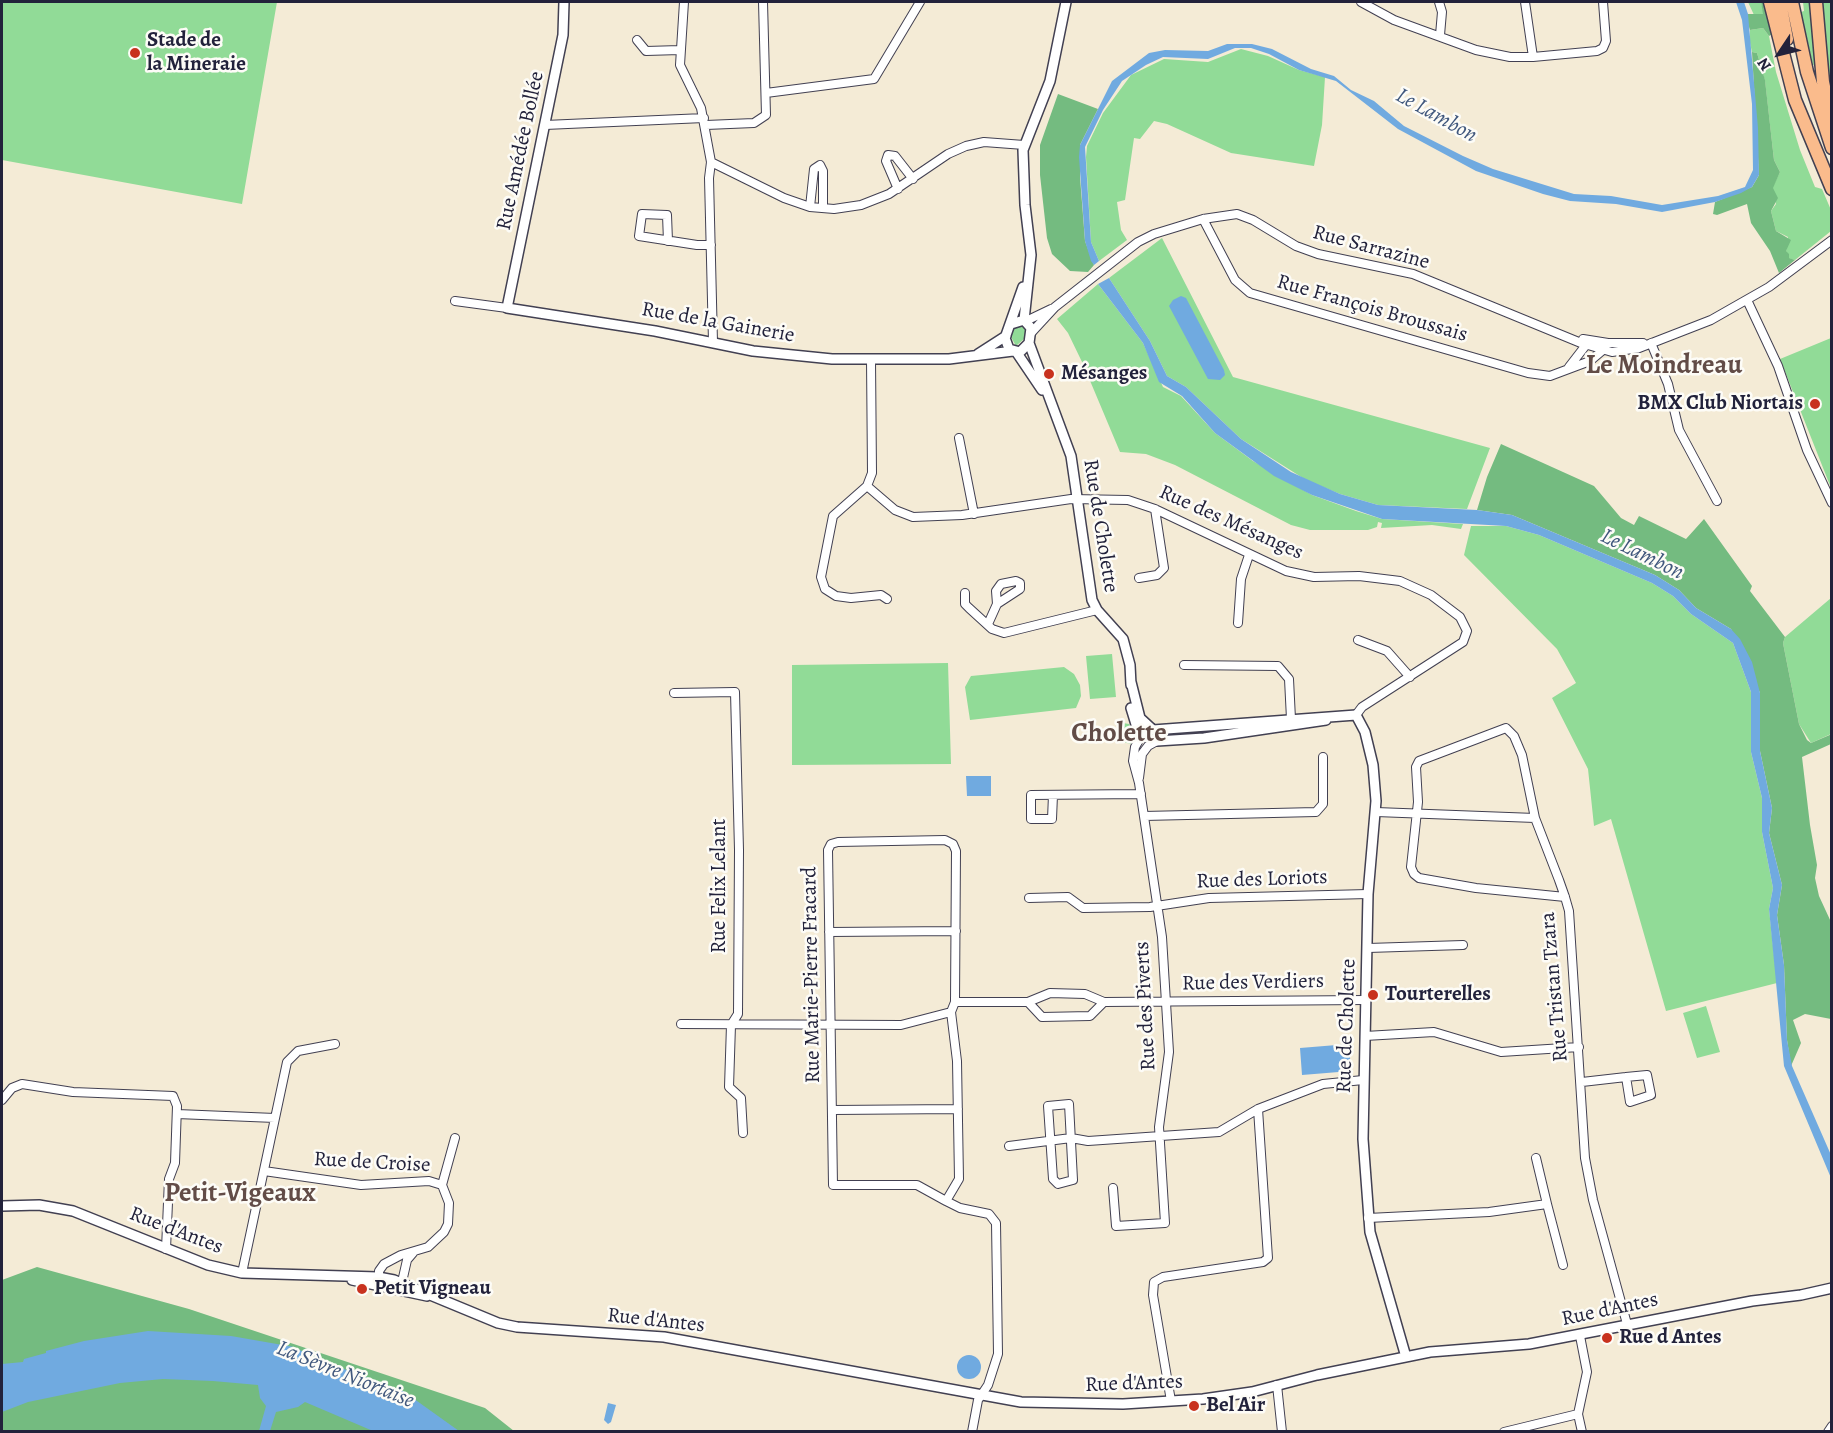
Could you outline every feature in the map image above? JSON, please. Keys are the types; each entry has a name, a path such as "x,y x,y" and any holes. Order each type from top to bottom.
{"highway":[{"path":"1770,2 1795,100 1832,189"},
{"path":"1780,2 1795,72 1832,180"},
{"path":"1792,2 1807,72 1832,148"},
{"path":"1816,2 1823,82 1832,124"}],"street":[{"name":"Rue Amédée Bollée","path":"507,308 563,35 564,2"},
{"path":"684,2 680,50 682,72 696,96 705,121 711,162 709,178 713,342"},
{"path":"545,125 758,122 766,115 763,2"},
{"path":"766,93 874,79 920,2"},
{"path":"1027,280 1014,308 1006,336 1007,345 1015,352 1025,349 1031,333 1025,320 1031,255 1022,166 1024,144 1042,106 1050,81 1066,2"},
{"path":"1361,2 1394,20 1496,55 1533,57 1597,51 1603,48 1606,41 1603,2"},
{"path":"1439,2 1442,12 1440,35"},
{"path":"1525,2 1533,57"},
{"path":"637,40 646,51 680,50"},
{"path":"711,162 784,198 810,207 823,208 861,205 898,189 948,154 966,146 984,142 1024,144"},
{"path":"898,189 886,161 888,155 895,156 913,180"},
{"path":"810,207 814,170 820,165 823,171 823,208"},
{"path":"669,240 667,215 642,214 639,236 669,240 711,245"},
{"name":"Rue Sarrazine","path":"1031,333 1055,307 1138,242 1154,234 1203,219 1236,214 1253,220 1296,246 1318,254 1413,274 1560,334 1589,343"},
{"name":"Rue François Broussais","path":"1203,219 1235,280 1250,293 1528,373 1550,376 1590,361 1605,347"},
{"path":"1568,368 1589,343 1605,347 1649,343 1702,324 1780,280 1832,240"},
{"path":"1747,300 1778,366 1807,450 1832,503"},
{"name":"Rue de la Gainerie","path":"455,301 713,342 753,351 871,360 949,359 1015,352"},
{"name":"Rue Sarrazine","path":"1025,320 1055,307"},
{"path":"1011,324 1017,320 1025,320"},
{"name":"Rue de la Gainerie","path":"976,355 1006,336"},
{"name":"Rue de Cholette","path":"1029,343 1071,456 1090,590 1097,610 1123,639 1138,713 1148,737"},
{"path":"1649,343 1668,384 1678,429 1718,501"},
{"name":"Rue de Cholette","path":"1015,352 1051,403"},
{"path":"871,360 873,466 867,486 833,516 821,577 825,588 836,596 850,598 881,595 887,599"},
{"path":"959,438 974,514"},
{"name":"Rue des Mésanges","path":"867,486 895,510 908,517 974,514 1078,498 1117,499 1155,509 1286,571 1314,577 1359,576 1400,581 1431,595 1449,607 1465,624 1467,637 1456,648 1362,707 1356,715"},
{"path":"1139,578 1157,574 1164,568 1155,509"},
{"path":"1238,623 1241,579 1249,555"},
{"path":"965,594 965,604 988,624 1004,633 1097,610"},
{"path":"988,624 997,604"},
{"path":"1358,640 1387,651 1410,677"},
{"path":"1184,665 1278,666 1289,679 1291,719"},
{"name":"Rue Felix Lelant","path":"674,693 735,692 739,850 738,1014 731,1025 729,1087 741,1098 743,1132"},
{"path":"1148,737 1162,731 1356,715"},
{"name":"Rue de Cholette","path":"1356,715 1370,746 1376,812 1368,894 1364,1080 1363,1139 1368,1218 1406,1357"},
{"path":"1148,737 1316,724 1336,717"},
{"name":"Rue Tristan Tzara","path":"1417,813 1416,767 1419,761 1506,728 1514,735 1524,762 1535,818 1565,897 1571,926 1585,1158 1593,1200 1627,1324"},
{"name":"Rue des Piverts","path":"1113,1188 1116,1226 1165,1223 1160,1113 1169,1066 1167,1002 1157,905 1141,794 1133,761 1135,747 1148,737"},
{"name":"Rue des Piverts","path":"1139,783 1141,760 1148,737"},
{"path":"1144,816 1316,812 1323,804 1323,757"},
{"path":"1053,795 1141,794"},
{"path":"1376,812 1535,818"},
{"path":"1417,813 1412,867 1419,878 1476,888 1565,897"},
{"name":"Rue Marie-Pierre Fracard","path":"946,1201 959,1179 957,1060 951,1012 955,1002 956,851 953,844 945,840 837,842 831,844 828,850 833,1185 917,1185 960,1209 989,1214 996,1223 998,1346 988,1385 981,1396"},
{"name":"Rue des Loriots","path":"1029,898 1068,897 1083,908 1157,905 1209,898 1368,894"},
{"path":"829,932 956,931"},
{"path":"1368,948 1463,945"},
{"name":"Rue des Verdiers","path":"955,1002 1028,1002 1050,993 1085,994 1104,1002 1366,1000"},
{"path":"1028,1002 1042,1017 1090,1016 1104,1002"},
{"path":"681,1024 901,1025 951,1012"},
{"path":"1365,1036 1434,1032 1501,1052 1579,1047"},
{"path":"242,1273 290,1056 298,1051 335,1044"},
{"path":"1582,1082 1626,1077"},
{"path":"1009,1146 1071,1138 1088,1141 1219,1132 1258,1109 1323,1084 1364,1080"},
{"path":"2,1100 12,1088 22,1084 73,1092 170,1095 176,1100 175,1163 169,1179 166,1249"},
{"path":"1069,1104 1073,1180 1067,1184 1058,1184 1053,1179 1050,1140 1048,1106 1069,1104"},
{"path":"832,1110 958,1109"},
{"path":"1171,1401 1153,1295 1154,1282 1163,1277 1263,1262 1268,1258 1258,1109"},
{"path":"177,1114 275,1118"},
{"path":"413,1253 405,1265 402,1282 389,1290 378,1277 380,1267 388,1261 435,1243 448,1224 449,1203 442,1185 455,1138"},
{"path":"1536,1158 1563,1265"},
{"name":"Rue de Croise","path":"264,1171 361,1185 429,1181 442,1185"},
{"name":"Rue d'Antes","path":"2,1206 39,1204 73,1211 208,1265 242,1273 378,1277 402,1282 498,1323 517,1327 664,1337 824,1364 1021,1402 1072,1404 1203,1399 1406,1357 1466,1349 1511,1347 1580,1336 1627,1324 1832,1288"},
{"path":"1368,1218 1489,1212 1547,1204"},
{"name":"Rue d'Antes","path":"340,1277 389,1290 438,1298"},
{"path":"1580,1336 1587,1372 1578,1414 1582,1431"},
{"path":"1278,1385 1282,1431"},
{"path":"972,1431 981,1396"},
{"path":"1504,1431 1578,1414"},
{"path":"1828,1431 1832,1426"}],"green space":[{"name":"Stade de la Mineraie","path":"2,2 277,2 242,204 2,160"},
{"path":"1748,2 1761,2 1764,15 1754,15"},
{"path":"1761,2 1765,2 1774,33 1769,36 1763,28 1750,30 1748,24 1748,14 1763,14"},
{"path":"1803,2 1811,2 1818,64 1813,65 1801,12 1804,11"},
{"path":"1821,2 1831,2 1831,101 1826,73"},
{"path":"1763,28 1769,36 1776,72 1800,150 1815,187 1822,189 1831,210 1831,231 1795,260 1788,258 1786,251 1788,237 1776,231 1771,211 1776,204 1772,188 1780,172 1774,160 1765,81 1757,53 1752,52 1750,43 1750,30"},
{"path":"1241,49 1268,56 1299,70 1325,77 1322,125 1314,166 1231,153 1167,124 1154,121 1140,139 1134,138 1125,200 1117,202 1121,230 1127,240 1099,261 1091,242 1086,157 1087,146 1103,113 1131,75 1164,59 1208,62"},
{"path":"1752,52 1757,53 1765,80 1774,160 1780,172 1773,188 1778,198 1771,211 1776,231 1791,240 1786,251 1789,258 1795,260 1779,273 1770,251 1751,223 1747,204 1717,215 1713,214 1715,202 1752,187 1759,175"},
{"path":"1058,94 1098,109 1080,145 1085,241 1094,265 1088,272 1070,271 1052,254 1047,238 1040,175 1040,145"},
{"path":"1162,238 1233,377 1490,448 1467,509 1378,505 1340,494 1306,480 1241,439 1186,387 1167,376 1150,341 1109,278"},
{"path":"1098,284 1143,343 1163,387 1181,396 1215,433 1253,461 1312,495 1356,511 1382,519 1463,524 1461,529 1432,525 1381,528 1382,523 1378,522 1377,527 1368,530 1310,530 1291,525 1175,465 1146,454 1120,452 1083,364 1068,333 1057,319"},
{"path":"1021,325 1026,331 1024,339 1016,346 1011,337 1014,327"},
{"name":"BMX Club Niortais","path":"1831,338 1831,488 1780,359"},
{"path":"1501,444 1594,486 1621,518 1634,525 1639,516 1686,539 1704,519 1752,586 1750,591 1785,637 1783,643 1799,724 1807,740 1811,743 1832,734 1831,744 1802,757 1817,865 1815,878 1819,896 1831,922 1831,1019 1805,1014 1793,1020 1801,1043 1791,1066 1787,1040 1784,965 1777,915 1782,885 1769,833 1772,808 1760,751 1760,693 1731,629 1696,608 1679,590 1655,575 1512,515 1477,510 1487,477"},
{"path":"1471,526 1506,526 1539,535 1652,583 1673,596 1691,614 1733,643 1751,692 1751,752 1762,798 1762,832 1773,888 1769,909 1777,983 1666,1011 1611,819 1594,826 1588,769 1552,698 1576,683 1557,649 1464,555"},
{"path":"1831,598 1831,734 1811,743 1799,724 1783,643 1785,637"},
{"path":"1112,654 1116,697 1090,699 1086,656"},
{"path":"948,663 951,764 792,765 792,665"},
{"path":"1064,667 1074,674 1080,685 1081,696 1076,708 970,720 965,687 971,676"},
{"path":"1123,723 1129,724 1134,732 1135,740 1131,744 1123,742 1119,736"},
{"path":"1706,1006 1720,1052 1697,1058 1683,1013"},
{"path":"37,1267 189,1309 485,1408 514,1431 2,1432 2,1280"}],"water":[{"path":"1736,2 1744,2 1748,14 1758,128 1759,175 1752,187 1741,193 1715,202 1662,212 1616,204 1570,201 1543,194 1476,171 1398,129 1336,81 1299,70 1269,54 1251,48 1235,48 1208,59 1163,57 1122,81 1103,110 1085,147 1091,242 1099,261 1094,265 1091,261 1085,241 1080,145 1112,81 1149,53 1165,50 1208,51 1227,44 1252,44 1272,49 1311,69 1334,76 1351,90 1374,101 1404,126 1463,156 1493,169 1574,194 1611,196 1662,205 1718,196 1745,187 1753,170 1752,104 1742,20"},
{"path":"1109,278 1150,341 1167,376 1186,387 1241,439 1291,472 1340,494 1378,505 1477,510 1512,515 1655,575 1679,590 1696,608 1731,629 1740,639 1752,662 1760,693 1760,751 1772,808 1769,833 1782,885 1777,915 1784,965 1787,1040 1792,1066 1831,1155 1831,1178 1784,1066 1769,909 1773,888 1762,832 1762,798 1751,752 1751,692 1733,643 1691,614 1673,596 1652,583 1539,535 1506,526 1382,519 1312,495 1274,476 1215,433 1182,396 1159,382 1143,343 1098,284"},
{"path":"1181,296 1186,298 1224,370 1225,375 1220,380 1208,379 1169,306 1173,300"},
{"path":"966,776 991,776 991,796 967,796"},
{"path":"1349,1044 1351,1071 1302,1075 1300,1048"},
{"name":"La Sèvre Niortaise","path":"148,1331 231,1336 294,1347 317,1359 403,1391 459,1431 373,1431 305,1402 298,1407 276,1412 270,1431 259,1431 266,1406 260,1398 258,1385 213,1381 163,1379 120,1383 28,1402 2,1412 2,1364 23,1362 24,1359 46,1353 46,1351 84,1341"},
{"path":"969,1355 977,1359 981,1367 977,1375 969,1379 961,1375 957,1367 961,1359"},
{"path":"608,1403 616,1405 611,1422 608,1424 604,1420"}],"place":[{"name":"Stade de la Mineraie","path":"135,53"},
{"name":"Mésanges","path":"1049,374"},
{"name":"BMX Club Niortais","path":"1815,404"},
{"name":"Tourterelles","path":"1373,995"},
{"name":"Petit Vigneau","path":"362,1289"},
{"name":"Rue d Antes","path":"1607,1338"},
{"name":"Bel Air","path":"1194,1406"}],"district":[{"name":"Le Moindreau","path":"1664,366"},
{"name":"Cholette","path":"1119,734"},
{"name":"Petit-Vigeaux","path":"240,1194"}],"water label":[{"name":"Le Lambon","path":"1436,116"},
{"name":"Le Lambon","path":"1642,555"}]}
